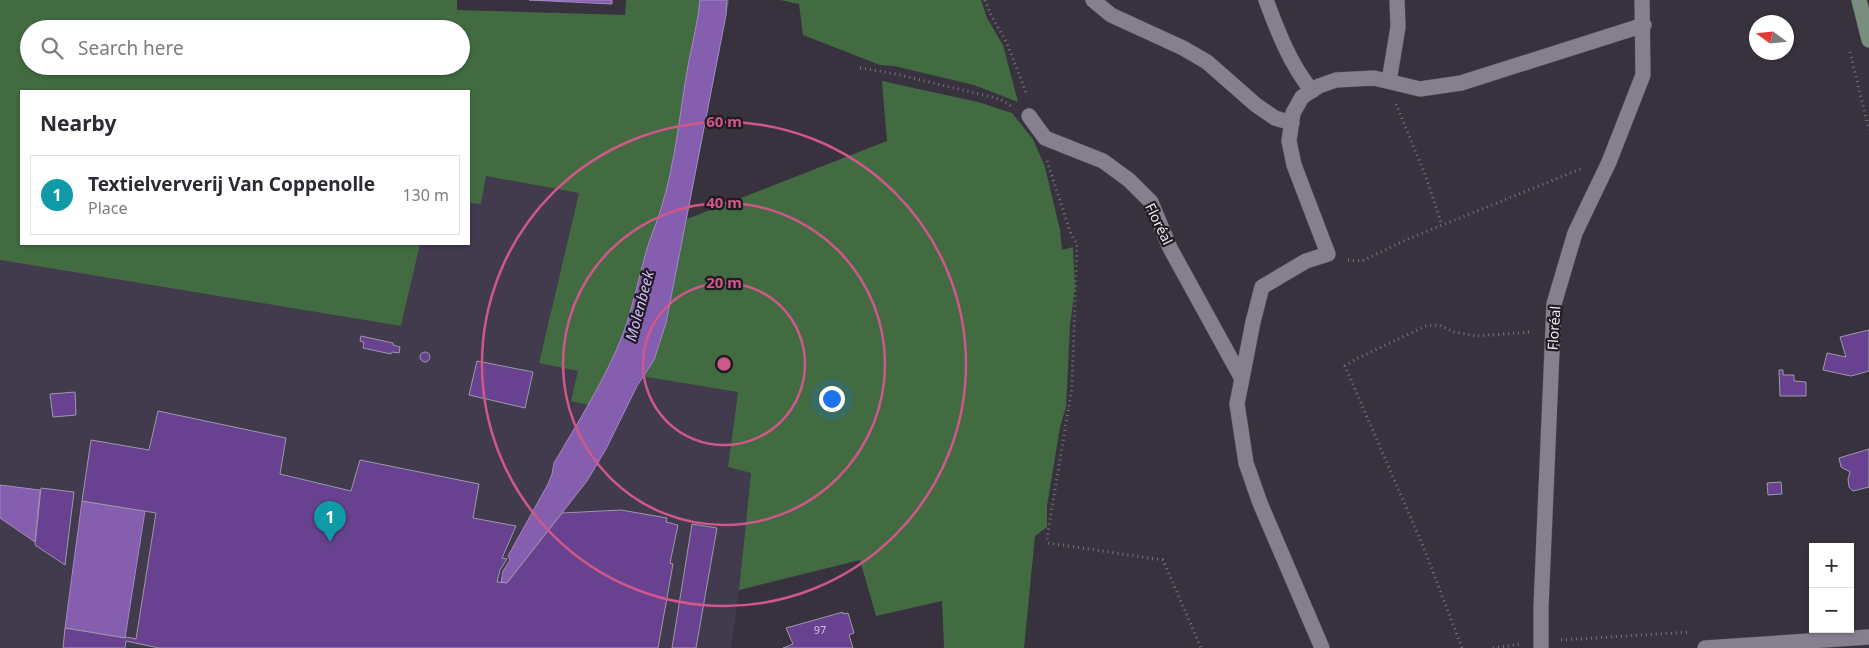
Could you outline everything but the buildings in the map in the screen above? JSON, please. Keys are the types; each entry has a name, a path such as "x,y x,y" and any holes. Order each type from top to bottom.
{"main road":[{"path":"1859,0 1869,40"}],"street":[{"path":"1093,0 1111,15 1183,48 1207,62 1256,105 1275,118 1292,123"},
{"path":"1266,0 1298,74 1312,91"},
{"path":"1389,81 1398,27 1397,0"},
{"name":"Floréal","path":"1540,645 1554,304 1575,233 1609,162 1643,75 1644,24 1642,0"},
{"path":"1322,648 1260,503 1246,462 1237,404 1262,287 1306,262 1328,254 1294,165 1289,141 1293,114 1302,97 1319,86 1336,80 1374,78 1420,89 1461,83 1644,24"},
{"path":"1029,116 1045,138"},
{"name":"Floréal","path":"1045,138 1103,161 1129,180 1151,202 1170,248 1242,379"},
{"path":"1705,648 1869,637"}],"path":[{"path":"985,0 1007,43 1018,70 1028,99 1029,116"},
{"path":"1848,43 1869,130"},
{"path":"860,68 896,74 1000,99 1029,116"},
{"path":"1389,81 1401,118 1426,177 1442,225"},
{"path":"1045,138 1046,156 1053,183 1070,234 1077,244 1072,387 1048,530 1048,544 1163,560 1201,648"},
{"path":"1328,254 1344,259 1362,261 1442,225 1589,166 1609,162"},
{"path":"1462,648 1425,551 1345,366 1356,358 1426,326 1439,326 1454,332 1476,336 1553,331"},
{"path":"1493,648 1698,631"}],"shaded area":[{"path":"486,176 579,193 539,363 628,374 738,391 728,467 751,472 731,648 0,648 0,260 401,326 420,245 470,245 470,203 481,204"}],"green space":[{"path":"0,0 457,0 457,10 625,15 626,0 729,0 687,219 887,141 882,81 978,102 1012,113 1033,139 1045,167 1060,230 1062,250 1073,247 1075,287 1070,326 1066,407 1060,427 1047,506 1047,527 1035,536 1024,648 944,648 942,601 876,616 860,560 739,590 751,473 728,467 738,392 628,374 609,410 571,401 578,371 539,363 579,193 486,176 481,204 470,203 470,90 20,90 20,245 420,245 401,326 0,260"},
{"path":"780,0 981,0 987,18 1003,45 1018,102 974,85 894,66 880,65 803,35 799,4"}],"water":[{"path":"529,0 612,0 612,4"},
{"name":"Molenbeek","path":"700,0 727,0 726,15 666,323 654,360 637,386 606,449 587,481 507,583 501,582 503,571 510,560 508,556 548,484 554,463 606,371 625,328 666,191"},
{"path":"0,485 40,490 35,542 0,518"},
{"path":"82,501 145,511 125,638 65,628"}],"place":[{"name":"Textielververij Van Coppenolle","path":"330,542"}]}
